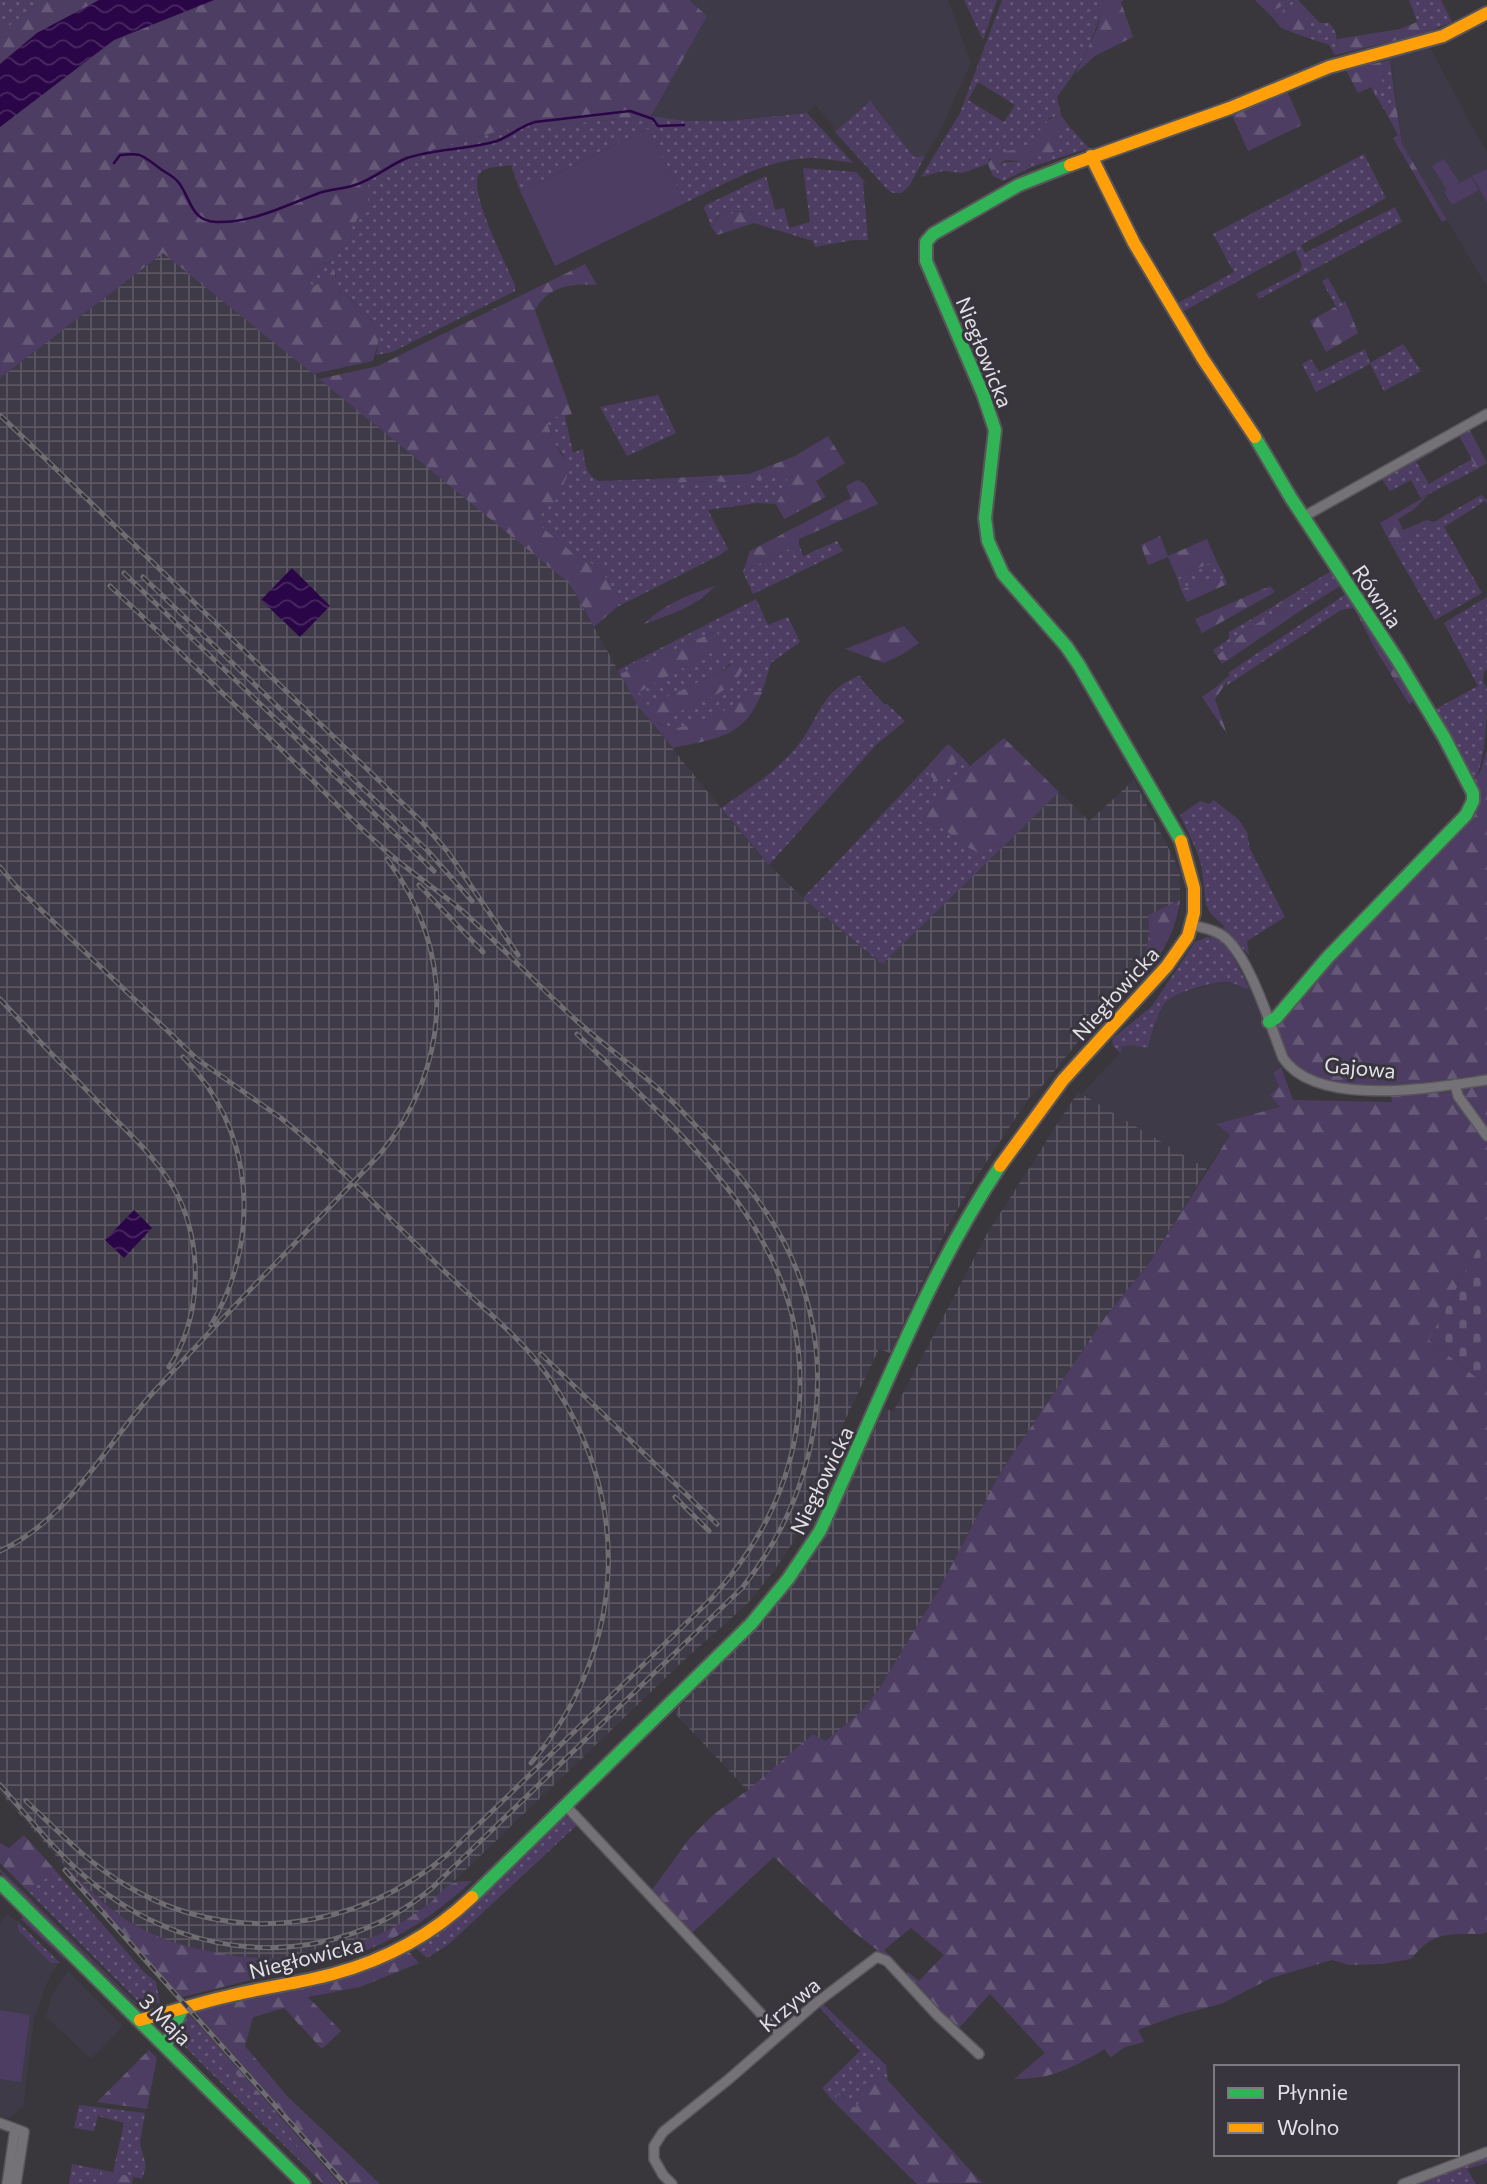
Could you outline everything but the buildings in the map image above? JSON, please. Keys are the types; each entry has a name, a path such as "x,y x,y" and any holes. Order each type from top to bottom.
{"street":[{"name":"Niegłowicka","path":"140,2020 233,1995 333,1974 398,1950 424,1935 465,1903 751,1625 802,1562 820,1531 971,1213 1046,1102 1165,967 1182,945 1192,925 1192,874 1187,854 1175,828 1079,665 1066,646 1003,574 995,559 988,541 985,518 995,430 984,394 924,254 926,242 938,230 1019,185 1091,156 1219,112 1329,67 1421,43 1456,30 1487,13"},
{"name":"Równia","path":"1091,156 1134,243 1303,517 1397,659 1468,780 1474,797 1466,815 1269,1022"},
{"path":"1303,517 1487,414"},
{"name":"Gajowa","path":"1192,925 1216,932 1236,948 1286,1062 1299,1074 1317,1082 1366,1090 1487,1080"},
{"path":"1455,1084 1458,1096 1487,1136"},
{"path":"566,1805 780,2034"},
{"name":"3 Maja","path":"0,1883 304,2184"},
{"name":"Krzywa","path":"672,2184 654,2160 653,2151 658,2138 666,2129 877,1956 887,1961 937,2015 979,2054"},
{"path":"166,2045 182,2009"},
{"path":"0,2123 24,2132 16,2184"},
{"path":"7,2184 15,2129"},
{"path":"1403,2184 1487,2152"}],"shaded area":[{"path":"689,0 948,0 971,63 938,135 925,156 914,157 870,101 835,132 832,124 815,105 807,113 727,121 686,121 651,116 706,16"},
{"path":"1430,47 1487,151 1487,287 1402,144 1389,58"},
{"path":"163,253 438,473 570,584 638,706 733,823 763,859 806,901 881,964 1059,792 1089,821 1134,780 1180,871 1180,900 1148,915 1150,932 1147,951 1135,971 1043,1085 1029,1098 977,1176 947,1228 890,1353 879,1349 828,1456 812,1508 774,1571 747,1604 680,1664 430,1904 401,1924 351,1947 318,1956 228,1956 185,1947 146,1932 91,1891 0,1792 0,378"},
{"path":"1227,982 1250,990 1261,1013 1281,1067 1273,1074 1280,1087 1281,1107 1217,1124 1230,1135 1207,1169 1081,1094 1122,1051 1120,1047 1131,1044 1148,1048 1156,1020 1167,1000 1173,995"},
{"path":"1078,1092 1207,1169 1150,1262 1106,1316 1000,1473 937,1593 879,1689 858,1715 825,1741 813,1735 748,1791 674,1712 760,1625 808,1565 825,1536 885,1408 893,1412 988,1232"},
{"path":"7,1914 59,1962 49,1978 34,2019 23,2107 8,2119 0,2116 0,1925"},
{"path":"68,1971 123,2026 91,2059 46,2017 52,1995"}],"green space":[{"path":"0,0 43,0 0,33"},
{"path":"43,0 99,0 37,33 0,64 0,33"},
{"path":"214,0 689,0 707,16 651,116 503,130 404,157 368,177 368,201 332,261 319,265 308,281 314,286 325,279 329,270 334,269 339,292 363,311 380,336 373,361 313,374 163,253 0,378 0,127 114,40"},
{"path":"964,0 997,0 983,40"},
{"path":"1002,0 1104,0 1086,51 1057,97 1061,115 1049,118 1040,145 989,159 988,164 962,173 943,171 921,177 960,113","holes":["978,82 1015,105 1004,122 968,100"]},
{"path":"1104,0 1123,0 1121,2 1133,37 1095,56 1075,74 1097,29"},
{"path":"1255,0 1294,0 1268,13"},
{"path":"1298,0 1320,23 1329,23 1332,26 1336,38 1335,55 1329,45 1308,38 1313,28 1304,20 1296,2 1273,18 1268,13"},
{"path":"1409,0 1441,0 1452,22 1422,34"},
{"path":"1296,2 1308,17 1304,20 1313,28 1308,38 1281,28 1273,18"},
{"path":"1417,22 1422,34 1335,55 1337,39 1400,29"},
{"path":"1390,60 1395,98 1385,111 1376,96"},
{"path":"1390,60 1376,96 1371,87 1358,93 1346,70"},
{"path":"1287,91 1302,125 1248,151 1232,115"},
{"path":"1395,98 1402,144 1447,220 1442,222 1393,138 1398,135 1385,111"},
{"path":"870,101 914,157 925,156 910,185 902,193 888,190 835,132"},
{"path":"807,113 853,163 815,158 781,162 748,173 685,203 648,129 520,191 511,165 483,171 477,181 478,194 489,228 515,285 515,291 392,352 376,355 377,331 365,313 338,289 336,274 328,274 326,279 313,286 308,281 319,265 331,262 368,177 404,157 503,130 651,116 687,121 727,121"},
{"path":"1061,115 1067,124 1056,142 1055,152 1022,161 1006,160 993,176 988,164 994,154 1038,145 1033,141 1041,128 1047,121"},
{"path":"1067,124 1089,148 1034,166 1003,181 993,176 1003,163 1018,162 1044,150"},
{"path":"648,129 685,203 555,266 520,191"},
{"path":"1364,154 1386,198 1301,245 1305,253 1395,207 1402,222 1259,299 1256,294 1300,271 1302,265 1295,250 1182,312 1176,304 1234,272 1213,234"},
{"path":"1444,159 1459,182 1454,186 1471,177 1479,190 1452,205 1444,192 1447,190 1432,166"},
{"path":"803,168 856,172 868,185 863,181 868,240 815,247 813,241 754,223 752,215 742,211 733,214 726,211 718,215 712,228 704,208 706,205 766,176 775,210 784,208 789,228 810,222"},
{"path":"1487,169 1487,202 1472,176"},
{"path":"722,210 733,214 736,211 749,214 755,218 754,223 717,235 712,228"},
{"path":"585,264 597,285 570,286 554,291 540,302 535,310 572,414 546,419 554,443 569,466 557,499 542,513 538,524 572,552 599,568 620,598 617,607 594,627 570,584 319,379 378,366"},
{"path":"1328,278 1342,303 1345,301 1348,307 1339,312 1322,281"},
{"path":"1335,307 1339,312 1348,307 1358,333 1326,352 1310,321"},
{"path":"1403,344 1421,371 1384,391 1370,364 1316,392 1302,364 1311,359 1319,372 1365,349 1370,363"},
{"path":"658,395 676,433 627,456 600,407"},
{"path":"565,415 573,453 583,449 588,472 599,481 653,479 666,483 736,483 786,475 788,483 776,504 757,503 708,510 728,549 617,607 620,598 599,568 572,552 538,524 542,513 557,498 568,474 563,454 554,443 546,418"},
{"path":"1468,427 1487,463 1477,469 1458,434"},
{"path":"1458,434 1459,436 1416,462 1429,484 1472,459 1477,469 1421,498 1411,480 1390,491 1381,478"},
{"path":"828,436 845,463 816,481 826,497 784,519 776,504 788,483 786,476 736,483 666,483 653,479 749,474 795,456"},
{"path":"858,480 865,484 878,504 799,539 799,544 743,572 750,551 851,498 846,486"},
{"path":"1428,495 1413,510 1398,519 1403,530 1427,520 1434,522 1392,546 1380,523"},
{"path":"1481,495 1487,500 1487,504 1485,501 1444,527 1482,593 1435,620 1392,546"},
{"path":"1160,536 1168,556 1207,539 1216,560 1177,578 1168,557 1148,565 1141,545"},
{"path":"837,541 843,551 753,594 743,572 799,544 803,556"},
{"path":"1216,560 1226,580 1205,580 1181,590 1177,578"},
{"path":"1333,570 1343,584 1300,611 1286,607 1247,629 1217,656 1213,650 1229,639 1229,632 1274,606 1315,588 1316,580"},
{"path":"1205,580 1226,580 1227,584 1187,602 1181,590"},
{"path":"1316,580 1315,588 1274,606"},
{"path":"715,586 691,605 644,624 677,601"},
{"path":"1270,586 1275,592 1202,633 1195,619"},
{"path":"1349,592 1379,639 1373,645 1355,610 1341,610 1226,686 1229,678 1218,685 1230,675 1228,673"},
{"path":"1487,597 1487,669 1483,681 1487,688 1486,724 1484,750 1473,783 1432,711 1478,686 1444,623"},
{"path":"756,599 768,625 788,617 800,642 771,663 762,692 747,692 732,707 669,732 657,721 709,698 732,663 716,674 648,706 638,692 723,646 716,631 620,674 618,670"},
{"path":"1286,607 1300,611 1222,664 1217,656 1247,629"},
{"path":"904,626 919,643 884,663 845,649"},
{"path":"716,631 724,646 639,692 648,706 742,659 745,663 740,674 720,692 657,722 669,731 732,707 747,692 762,692 747,719 737,728 715,738 673,748 638,706 620,674"},
{"path":"1379,639 1417,699 1409,704 1373,645"},
{"path":"861,675 861,679 885,705 905,721 876,745 769,865 721,808 786,759 803,738 827,698 846,682"},
{"path":"1230,677 1215,699 1227,734 1202,697"},
{"path":"1004,738 1059,792 1002,848 991,845 978,852 964,846 943,828 920,821 970,766"},
{"path":"948,744 962,757 936,782 925,769"},
{"path":"1487,749 1487,1074 1414,1083 1357,1085 1309,1074 1290,1058 1274,1024 1463,822 1473,783 1481,770"},
{"path":"962,757 970,766 920,821 943,828 964,846 991,845 1002,848 882,964 803,898 925,769 936,781"},
{"path":"1214,800 1239,820 1247,832 1250,849 1285,917 1247,941 1249,955 1210,913 1206,904 1201,864 1180,815 1200,801 1209,804"},
{"path":"1180,900 1177,918 1157,958 1114,1005 1107,1006 1133,974 1144,954 1148,943 1148,915"},
{"path":"1207,937 1218,938 1230,950 1250,990 1223,982 1170,998 1155,1024 1148,1048 1131,1045 1121,1047 1120,1053 1113,1046 1112,1039 1152,1006 1195,942"},
{"path":"1281,1067 1293,1100 1392,1102 1391,1095 1451,1092 1487,1140 1487,1231 1429,1340 1482,1382 1487,1389 1487,1932 1442,1936 1427,1943 1411,1959 1382,1964 1349,1965 1332,1960 1271,1978 1221,2004 1178,2015 1138,2030 1144,2042 1125,2047 1111,2057 1105,2049 1051,2075 1014,2079 1045,2053 990,1994 958,2029 904,1976 908,1972 919,1981 944,1955 911,1928 884,1950 896,1961 894,1963 850,1929 774,1857 692,1933 652,1890 689,1839 714,1814 748,1790 813,1734 825,1741 858,1715 879,1689 937,1593 1000,1473 1106,1316 1150,1262 1230,1135 1216,1124 1280,1107 1270,1095 1279,1087 1273,1073"},
{"path":"1487,1084 1487,1130 1459,1088"},
{"path":"1487,1231 1487,1389 1482,1382 1429,1340"},
{"path":"565,1815 577,1825 449,1944 427,1958 416,1948 475,1902"},
{"path":"24,1835 56,1871 28,1891 0,1863 0,1843 9,1848"},
{"path":"57,1858 111,1908 148,1932 210,1952 256,1958 301,1957 354,1944 404,1921 451,1884 472,1881 417,1924 372,1948 182,1997"},
{"path":"0,1869 142,2008 134,2003 0,1872"},
{"path":"56,1871 144,1972 156,1982 160,2003 142,2005 28,1891"},
{"path":"23,1917 64,1958 64,1959 21,1919"},
{"path":"18,1922 60,1963 51,1963 18,1930"},
{"path":"409,1952 419,1963 360,1987 308,1997 341,2031 322,2049 284,2008 253,2017 245,2046 287,2096 380,2184 349,2184 313,2147 195,2011 331,1980"},
{"path":"822,2003 886,2065 888,2080 880,2072 855,2109 840,2093 833,2101 822,2088 860,2051 818,2006"},
{"path":"0,2010 30,2015 21,2082 0,2079"},
{"path":"190,2015 223,2052 228,2065 297,2145 303,2164 182,2044 184,2027 181,2024"},
{"path":"149,2050 157,2058 147,2109 97,2102"},
{"path":"223,2052 340,2184 323,2184 303,2164 297,2145 228,2065"},
{"path":"880,2072 982,2183 917,2184 833,2101 839,2093 855,2108"},
{"path":"79,2105 145,2113 140,2143 146,2166 142,2179 113,2172 124,2123 98,2116 94,2131 74,2128"},
{"path":"1487,2155 1487,2163 1467,2169 1476,2184 1412,2184"},
{"path":"72,2164 103,2170 99,2184 69,2184"},
{"path":"103,2170 133,2177 132,2184 99,2184"}],"water":[{"path":"99,0 214,0 114,40 0,127 0,64 37,33"},
{"path":"292,568 330,606 300,637 261,600"},
{"path":"134,1210 152,1228 124,1258 105,1240"}],"waterway":[{"path":"114,163 120,155 137,154 144,157 177,180 202,218 208,221 230,222 269,212 319,193 355,185 407,158 497,141 535,122 630,111 653,119 658,126 684,125"}],"railway":[{"path":"1,416 421,821 448,852 518,955"},
{"path":"124,573 434,871"},
{"path":"143,577 428,851 472,901"},
{"path":"0,1785 47,1839 85,1877 138,1913 179,1932 222,1943 266,1948 310,1944 353,1933 394,1915 432,1888 742,1588 769,1549 790,1508 806,1465 815,1421 817,1376 813,1331 802,1286 774,1224 722,1154 666,1096 578,1022 459,908 374,840 110,586"},
{"path":"0,1551 46,1521 65,1502 150,1396 380,1154 404,1120 422,1084 432,1046 437,1008 434,969 425,931 410,894 387,859"},
{"path":"0,867 15,885 197,1059 281,1118 317,1148 504,1326 545,1372 574,1419 594,1468 606,1519 608,1570 602,1620 587,1670 563,1718 531,1763"},
{"path":"419,885 483,952"},
{"path":"0,999 145,1150 164,1173 179,1198 192,1240 195,1284 187,1328 169,1367"},
{"path":"26,1801 97,1866 124,1884 164,1904 206,1917 248,1923 291,1922 333,1915 374,1901 412,1880 448,1854 711,1599 741,1561 766,1522 776,1500 796,1432 800,1368 790,1309 770,1256 741,1207 705,1161 665,1118 577,1034"},
{"path":"183,1057 207,1085 225,1117 237,1151 243,1186 244,1222 238,1257 227,1292 211,1325"},
{"path":"541,1354 717,1524"},
{"path":"675,1497 709,1531"},
{"path":"65,1870 345,2184"}],"traffic: fast":[{"path":"1070,165 1019,185 933,234 926,242 926,261 983,394 995,430 985,518 988,541 1003,574 1066,646 1079,665 1181,841"},
{"path":"1255,437 1291,498 1397,659 1444,737 1473,793 1473,801 1466,815 1328,957 1276,1018 1269,1022"},
{"path":"472,1897 751,1624 788,1579 820,1531 925,1299 948,1253 1000,1166"},
{"path":"0,1883 304,2184"},
{"path":"166,2045 182,2009"}],"traffic: slow":[{"path":"1070,165 1230,108 1329,67 1443,36 1487,13"},
{"path":"1091,156 1134,243 1203,359 1255,437"},
{"path":"1000,1166 1063,1080 1167,966 1188,936 1194,913 1194,888 1181,841"},
{"path":"140,2020 245,1992 321,1977 371,1961 425,1934 472,1897"}]}
